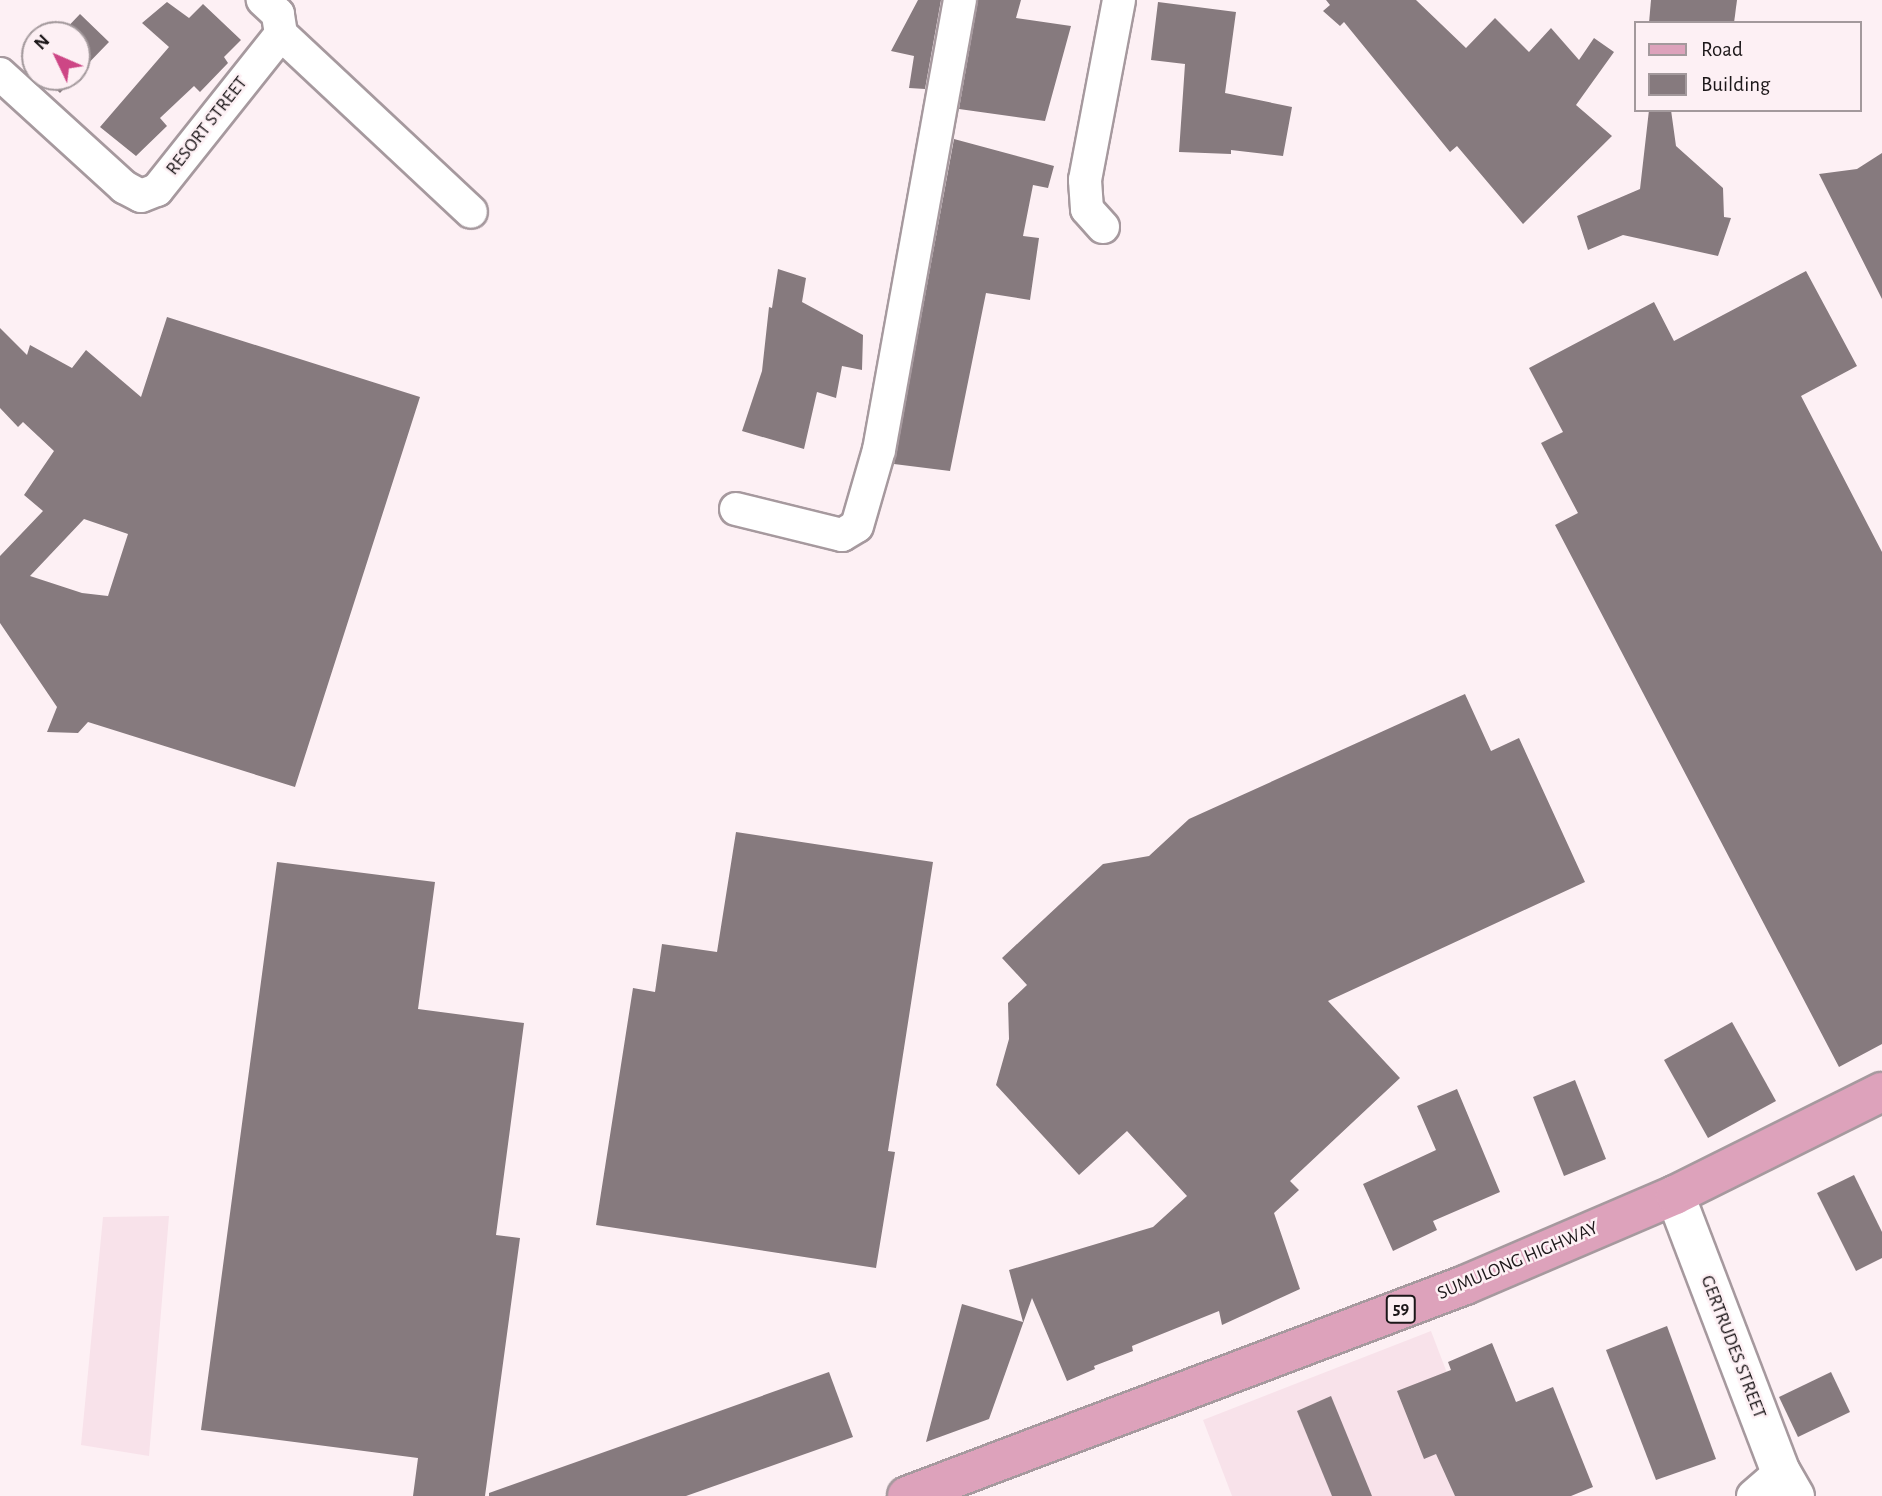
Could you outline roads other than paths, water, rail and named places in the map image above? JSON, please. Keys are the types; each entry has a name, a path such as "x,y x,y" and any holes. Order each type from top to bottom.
{"main road":[{"name":"SUMULONG HIGHWAY","path":"907,1496 942,1489 1465,1285 1675,1195 1882,1092"}],"street":[{"path":"263,0 278,14 281,34 471,212"},
{"path":"736,509 842,535 857,526 879,450 960,0"},
{"path":"1103,227 1087,209 1085,180 1119,0"},
{"name":"RESORT STREET","path":"0,74 124,187 141,196 157,190 281,34"},
{"name":"GERTRUDES STREET","path":"1675,1195 1788,1484"},
{"path":"1753,1496 1788,1484"}]}
